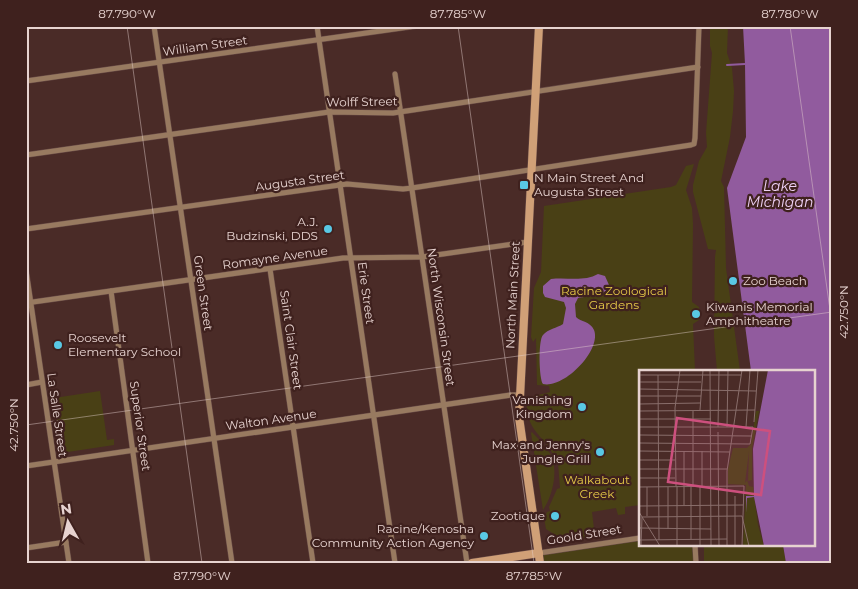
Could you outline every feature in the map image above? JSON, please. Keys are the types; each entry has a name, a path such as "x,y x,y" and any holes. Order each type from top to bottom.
{"main road":[{"name":"North Main Street","path":"539,26 527,242 520,428 540,563"},
{"name":"Goold Street","path":"472,563 539,553"}],"street":[{"name":"Green Street","path":"154,26 232,563"},
{"name":"Erie Street","path":"317,26 395,563"},
{"name":"William Street","path":"26,81 389,28 416,26"},
{"path":"698,67 699,26"},
{"name":"Wolff Street","path":"26,155 329,112 401,112 698,67"},
{"name":"Augusta Street","path":"26,229 347,184 403,189 412,188 688,146 694,144 695,138 698,67"},
{"name":"North Wisconsin Street","path":"395,74 467,563"},
{"name":"Romayne Avenue","path":"28,303 350,258 422,257 527,242"},
{"name":"Saint Clair Street","path":"270,269 313,563"},
{"name":"La Salle Street","path":"26,270 28,303 42,382 69,563"},
{"name":"Superior Street","path":"111,291 148,563"},
{"path":"26,385 42,382"},
{"name":"Walton Avenue","path":"26,466 520,395"},
{"name":"Goold Street","path":"539,553 639,538"},
{"path":"26,548 66,542"},
{"path":"696,546 696,563"}],"green space":[{"path":"710,26 728,26 727,53 732,68 734,91 730,137 721,181 724,187 726,268 740,370 717,370 714,336 716,250 708,249 693,192 699,161 707,147 706,133 712,53"},
{"name":"Racine Zoological Gardens","path":"694,164 686,190 692,208 693,224 692,302 699,307 699,320 693,324 695,370 639,370 639,505 625,507 625,514 618,515 616,508 592,512 595,537 565,541 546,529 544,518 547,512 550,511 549,507 557,489 560,488 558,463 533,427 527,410 527,398 550,392 549,386 537,385 536,338 533,342 531,337 534,288 541,272 544,206 671,187 676,185 686,166"},
{"path":"100,391 107,440 114,439 114,445 61,453 54,398"},
{"path":"531,433 548,450 554,464 553,485 543,510"},
{"path":"639,538 639,546 695,546 696,563 540,563 539,553"},
{"path":"704,546 783,546 786,563 704,563"}],"water":[{"name":"Lake Michigan","path":"743,26 832,26 832,563 786,563 783,546 816,546 816,370 751,370 727,188 746,137"},
{"path":"598,274 605,276 609,285 607,290 601,294 578,298 575,304 576,317 588,323 594,330 595,338 592,348 587,357 570,374 552,384 543,384 540,360 541,338 547,331 563,324 566,308 564,302 545,297 543,286 551,279 581,279"}],"waterway":[{"path":"727,65 745,64"}],"place":[{"name":"N Main Street And Augusta Street","path":"524,185"},
{"name":"A.J. Budzinski, DDS","path":"328,229"},
{"name":"Zoo Beach","path":"733,281"},
{"name":"Kiwanis Memorial Amphitheatre","path":"696,314"},
{"name":"Roosevelt Elementary School","path":"58,345"},
{"name":"Vanishing Kingdom","path":"582,407"},
{"name":"Max and Jenny's Jungle Grill","path":"600,452"},
{"name":"Zootique","path":"555,516"},
{"name":"Racine/Kenosha Community Action Agency","path":"484,536"}],"park label":[{"name":"Walkabout Creek","path":"597,487"}]}
